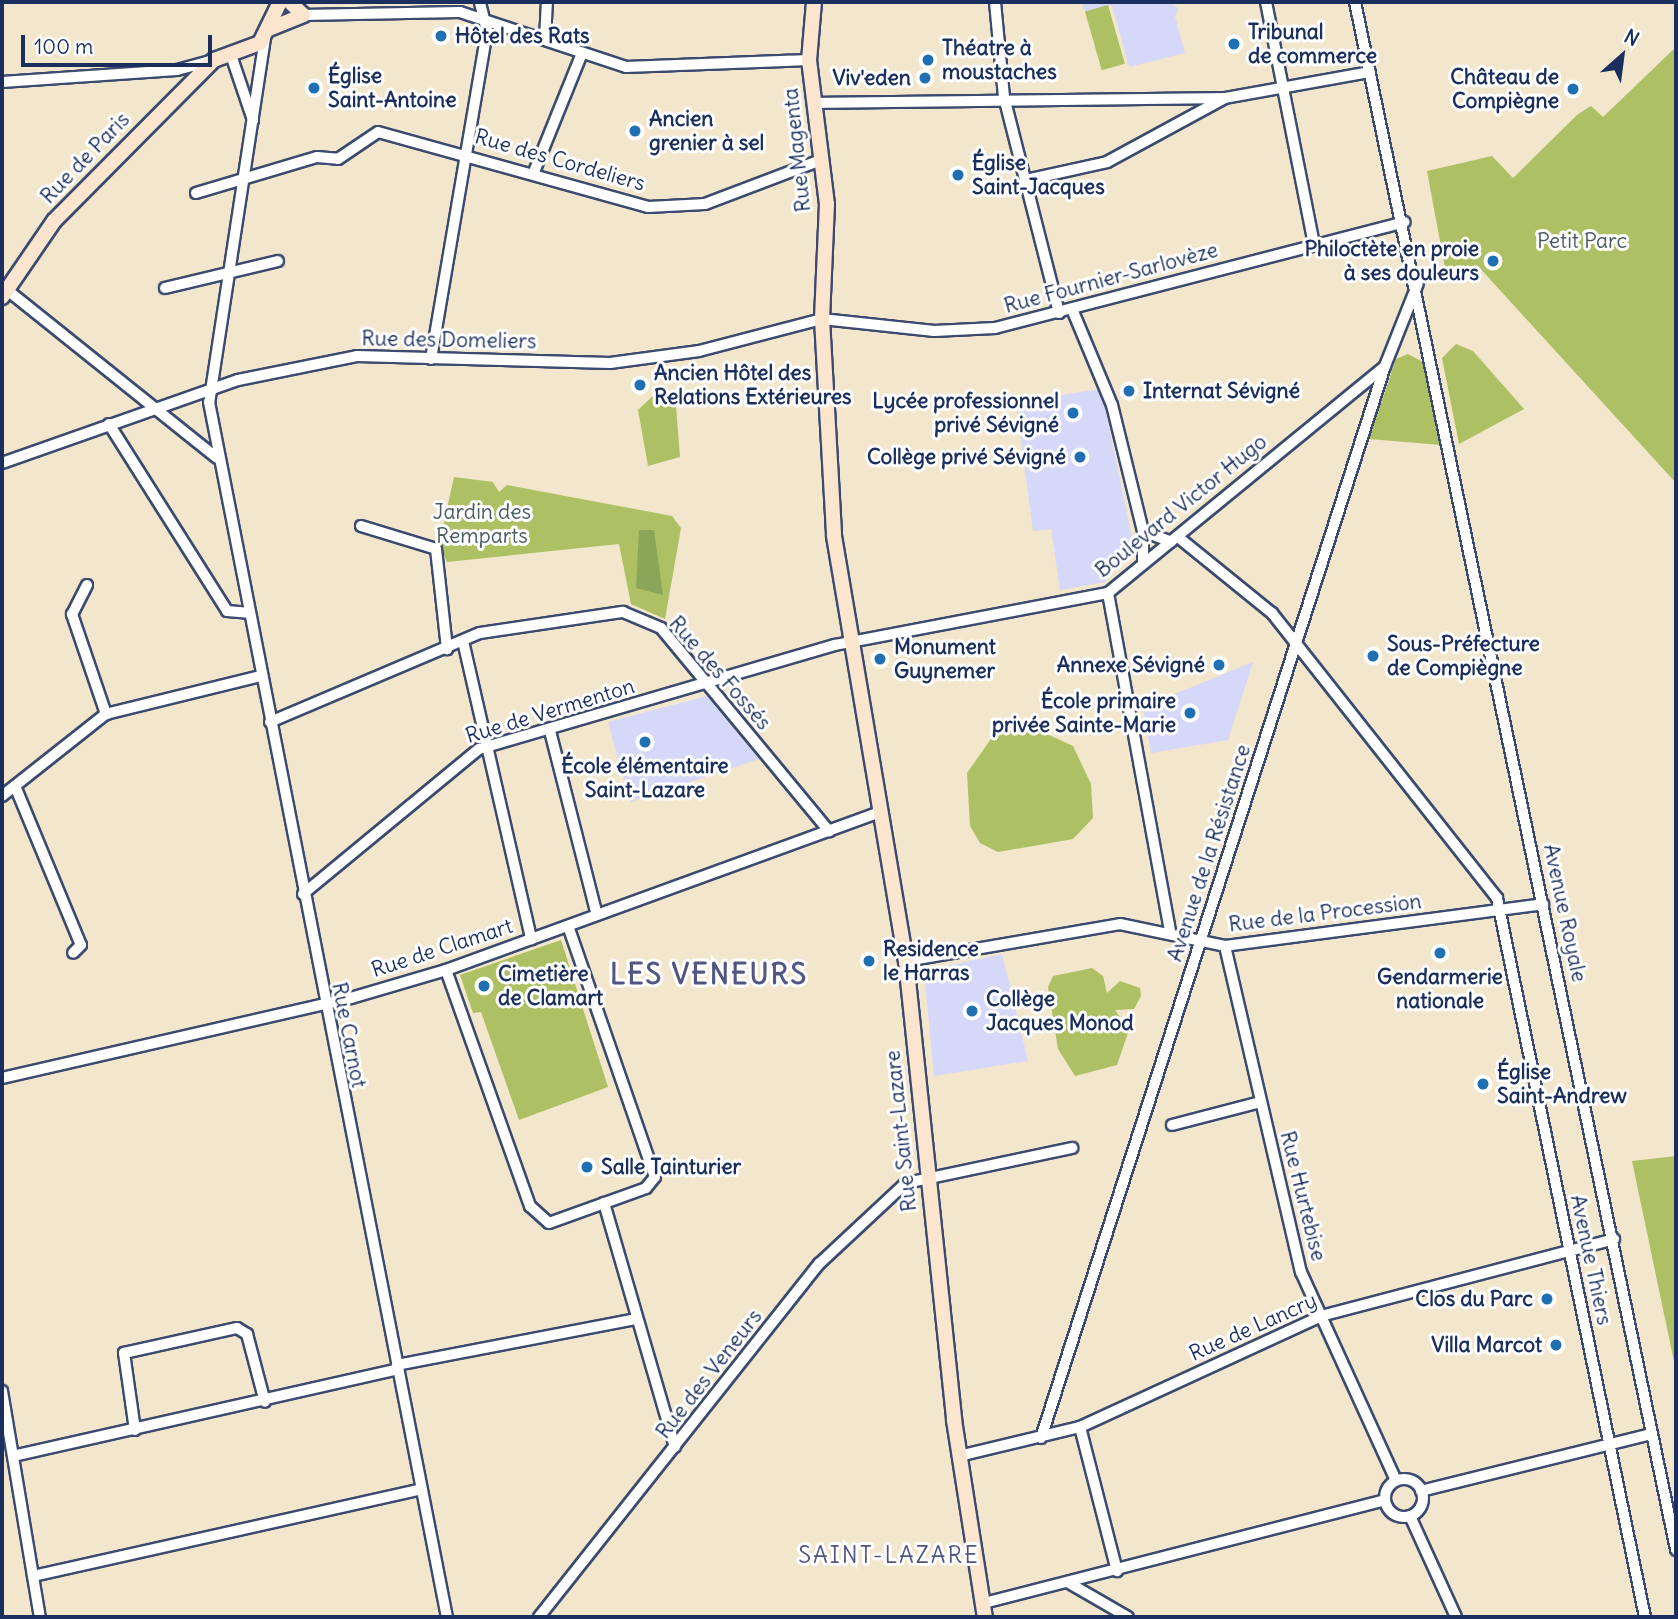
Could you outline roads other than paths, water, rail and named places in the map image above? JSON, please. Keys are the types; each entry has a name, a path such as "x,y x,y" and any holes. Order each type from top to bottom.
{"main road":[{"path":"267,34 280,2"},
{"path":"214,60 231,55 303,15 290,2"},
{"name":"Rue Magenta","path":"814,2 808,60 827,204 822,319 834,536 850,642"},
{"name":"Rue de Paris","path":"3,292 54,220 182,89 214,60"},
{"name":"Rue Saint-Lazare","path":"850,642 906,961 926,1177 959,1456 985,1610"}],"street":[{"path":"431,359 486,22 481,2"},
{"path":"545,39 547,2"},
{"path":"995,2 1004,97 1059,313"},
{"path":"1266,2 1314,244"},
{"name":"Avenue Royale","path":"1356,2 1418,283 1676,1550"},
{"path":"303,15 434,9 545,39 626,66 808,60"},
{"name":"Rue Carnot","path":"267,34 208,390 217,458 447,1617"},
{"path":"534,172 582,53"},
{"path":"231,55 254,122"},
{"path":"2,82 177,69 214,60"},
{"path":"177,69 182,89"},
{"path":"814,103 1004,97 1225,98 1370,72"},
{"path":"1027,180 1107,162 1225,98"},
{"name":"Rue des Cordeliers","path":"244,179 317,157 338,159 378,132 534,172 648,207 685,208 821,160"},
{"path":"196,193 244,179"},
{"name":"Rue Fournier-Sarlovèze","path":"822,319 934,331 995,328 1405,222"},
{"path":"165,288 278,261"},
{"name":"Avenue de la Résistance","path":"1041,1438 1385,366 1418,283"},
{"path":"3,292 158,406 217,458"},
{"path":"1072,309 1112,405 1143,531 1143,563"},
{"name":"Rue des Domeliers","path":"2,463 208,390 357,356 610,363 699,351 822,319"},
{"name":"Boulevard Victor Hugo","path":"850,642 1108,593 1385,366"},
{"path":"109,424 227,611 248,613"},
{"path":"361,526 436,549 447,649"},
{"name":"Avenue Thiers","path":"1143,531 1175,540 1252,592 1497,898 1645,1617"},
{"path":"87,585 72,614 106,714"},
{"path":"1108,593 1170,931"},
{"name":"Rue des Fossés","path":"270,722 463,641 500,629 623,612 661,628 829,831"},
{"path":"463,641 531,939"},
{"name":"Rue de Vermenton","path":"303,894 466,755 850,642"},
{"path":"2,796 106,714 261,676"},
{"path":"550,731 596,912"},
{"path":"15,786 80,945 73,953"},
{"name":"Rue de Clamart","path":"2,1078 324,1003 446,970 568,926 596,912 880,811"},
{"name":"Rue de la Procession","path":"906,961 1120,924 1170,931 1225,946 1544,904"},
{"path":"446,970 538,1218 549,1223 646,1188 655,1166 568,926"},
{"name":"Rue Hurtebise","path":"1225,946 1301,1272 1396,1480"},
{"path":"1172,1125 1260,1102"},
{"name":"Rue des Veneurs","path":"539,1617 838,1243 906,1183 1072,1148"},
{"path":"604,1203 675,1447"},
{"name":"Rue de Lancry","path":"959,1456 1080,1427 1321,1316 1614,1239"},
{"path":"13,1455 265,1402 398,1367 636,1319"},
{"path":"135,1430 124,1353 237,1328 247,1334 265,1402"},
{"path":"2,1391 40,1617"},
{"path":"1080,1427 1117,1571"},
{"path":"1421,1491 1652,1434"},
{"path":"985,1610 1069,1583 1385,1500 1396,1480 1408,1479 1421,1491 1422,1503 1410,1516"},
{"path":"33,1576 421,1489"},
{"path":"1385,1500 1394,1513 1410,1516"},
{"path":"1410,1516 1456,1617"},
{"path":"1069,1583 1128,1617"}],"place":[{"name":"Hôtel des Rats","path":"441,36"},
{"name":"Tribunal de commerce","path":"1234,44"},
{"name":"Théatre à moustaches","path":"928,60"},
{"name":"Viv'eden","path":"925,78"},
{"name":"Église Saint-Antoine","path":"314,88"},
{"name":"Château de Compiègne","path":"1573,89"},
{"name":"Ancien grenier à sel","path":"635,131"},
{"name":"Église Saint-Jacques","path":"958,175"},
{"name":"Philoctète en proie à ses douleurs","path":"1493,261"},
{"name":"Ancien Hôtel des Relations Extérieures","path":"640,385"},
{"name":"Internat Sévigné","path":"1129,391"},
{"name":"Lycée professionnel privé Sévigné","path":"1073,413"},
{"name":"Collège privé Sévigné","path":"1080,457"},
{"name":"Sous-Préfecture de Compiègne","path":"1373,656"},
{"name":"Monument Guynemer","path":"880,659"},
{"name":"Annexe Sévigné","path":"1219,665"},
{"name":"École primaire privée Sainte-Marie","path":"1190,713"},
{"name":"École élémentaire Saint-Lazare","path":"645,742"},
{"name":"Gendarmerie nationale","path":"1440,953"},
{"name":"Residence le Harras","path":"869,961"},
{"name":"Cimetière de Clamart","path":"484,986"},
{"name":"Collège Jacques Monod","path":"972,1011"},
{"name":"Église Saint-Andrew","path":"1483,1084"},
{"name":"Salle Tainturier","path":"587,1167"},
{"name":"Clos du Parc","path":"1547,1299"},
{"name":"Villa Marcot","path":"1556,1345"}],"district":[{"name":"LES VENEURS","path":"709,974"},
{"name":"SAINT-LAZARE","path":"889,1555"}],"park label":[{"name":"Petit Parc","path":"1582,241"},
{"name":"Jardin des Remparts","path":"482,524"}]}
